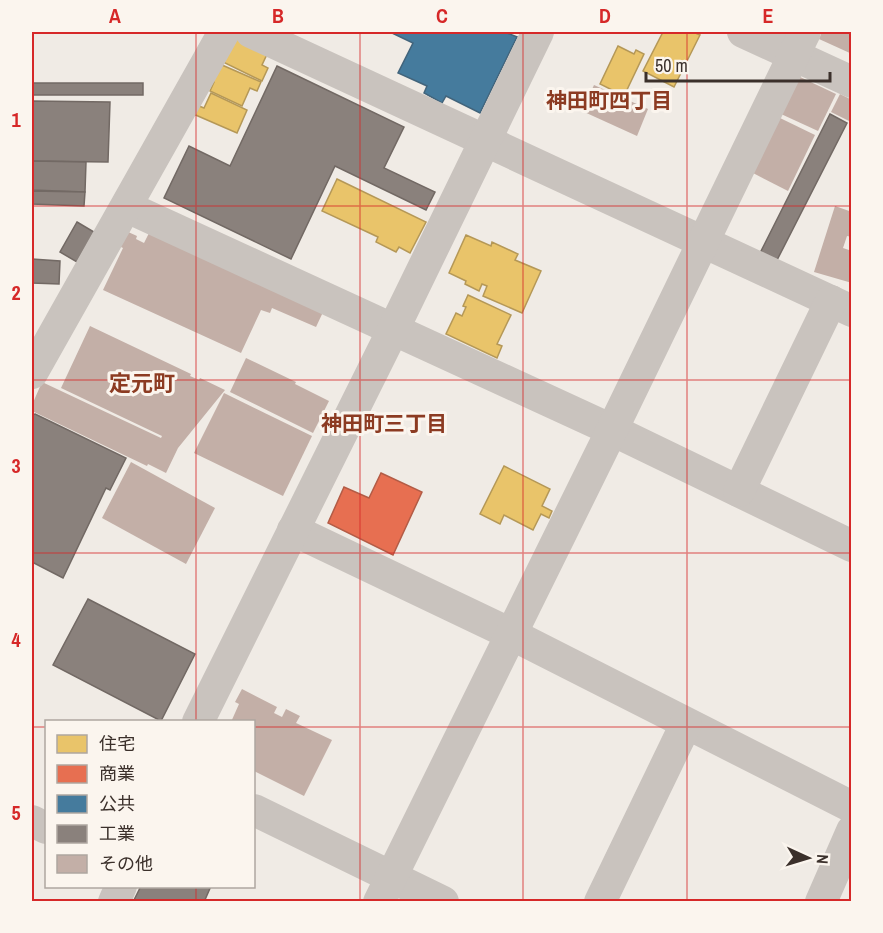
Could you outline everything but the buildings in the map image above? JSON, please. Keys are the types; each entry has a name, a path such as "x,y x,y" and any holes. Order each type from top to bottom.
{"street":[{"path":"32,373 224,32"},
{"path":"251,32 841,306 739,491"},
{"path":"199,720 538,32"},
{"path":"743,32 799,43 852,82"},
{"path":"385,889 612,430 799,43"},
{"path":"127,207 394,328 852,546"},
{"path":"293,530 511,634 852,807"},
{"path":"600,902 686,724"},
{"path":"255,811 385,889 443,902"},
{"path":"821,902 852,831"},
{"path":"114,902 120,888"}],"district":[{"name":"神田町四丁目","path":"609,101"},
{"name":"定元町","path":"142,383"},
{"name":"神田町三丁目","path":"384,424"}]}
